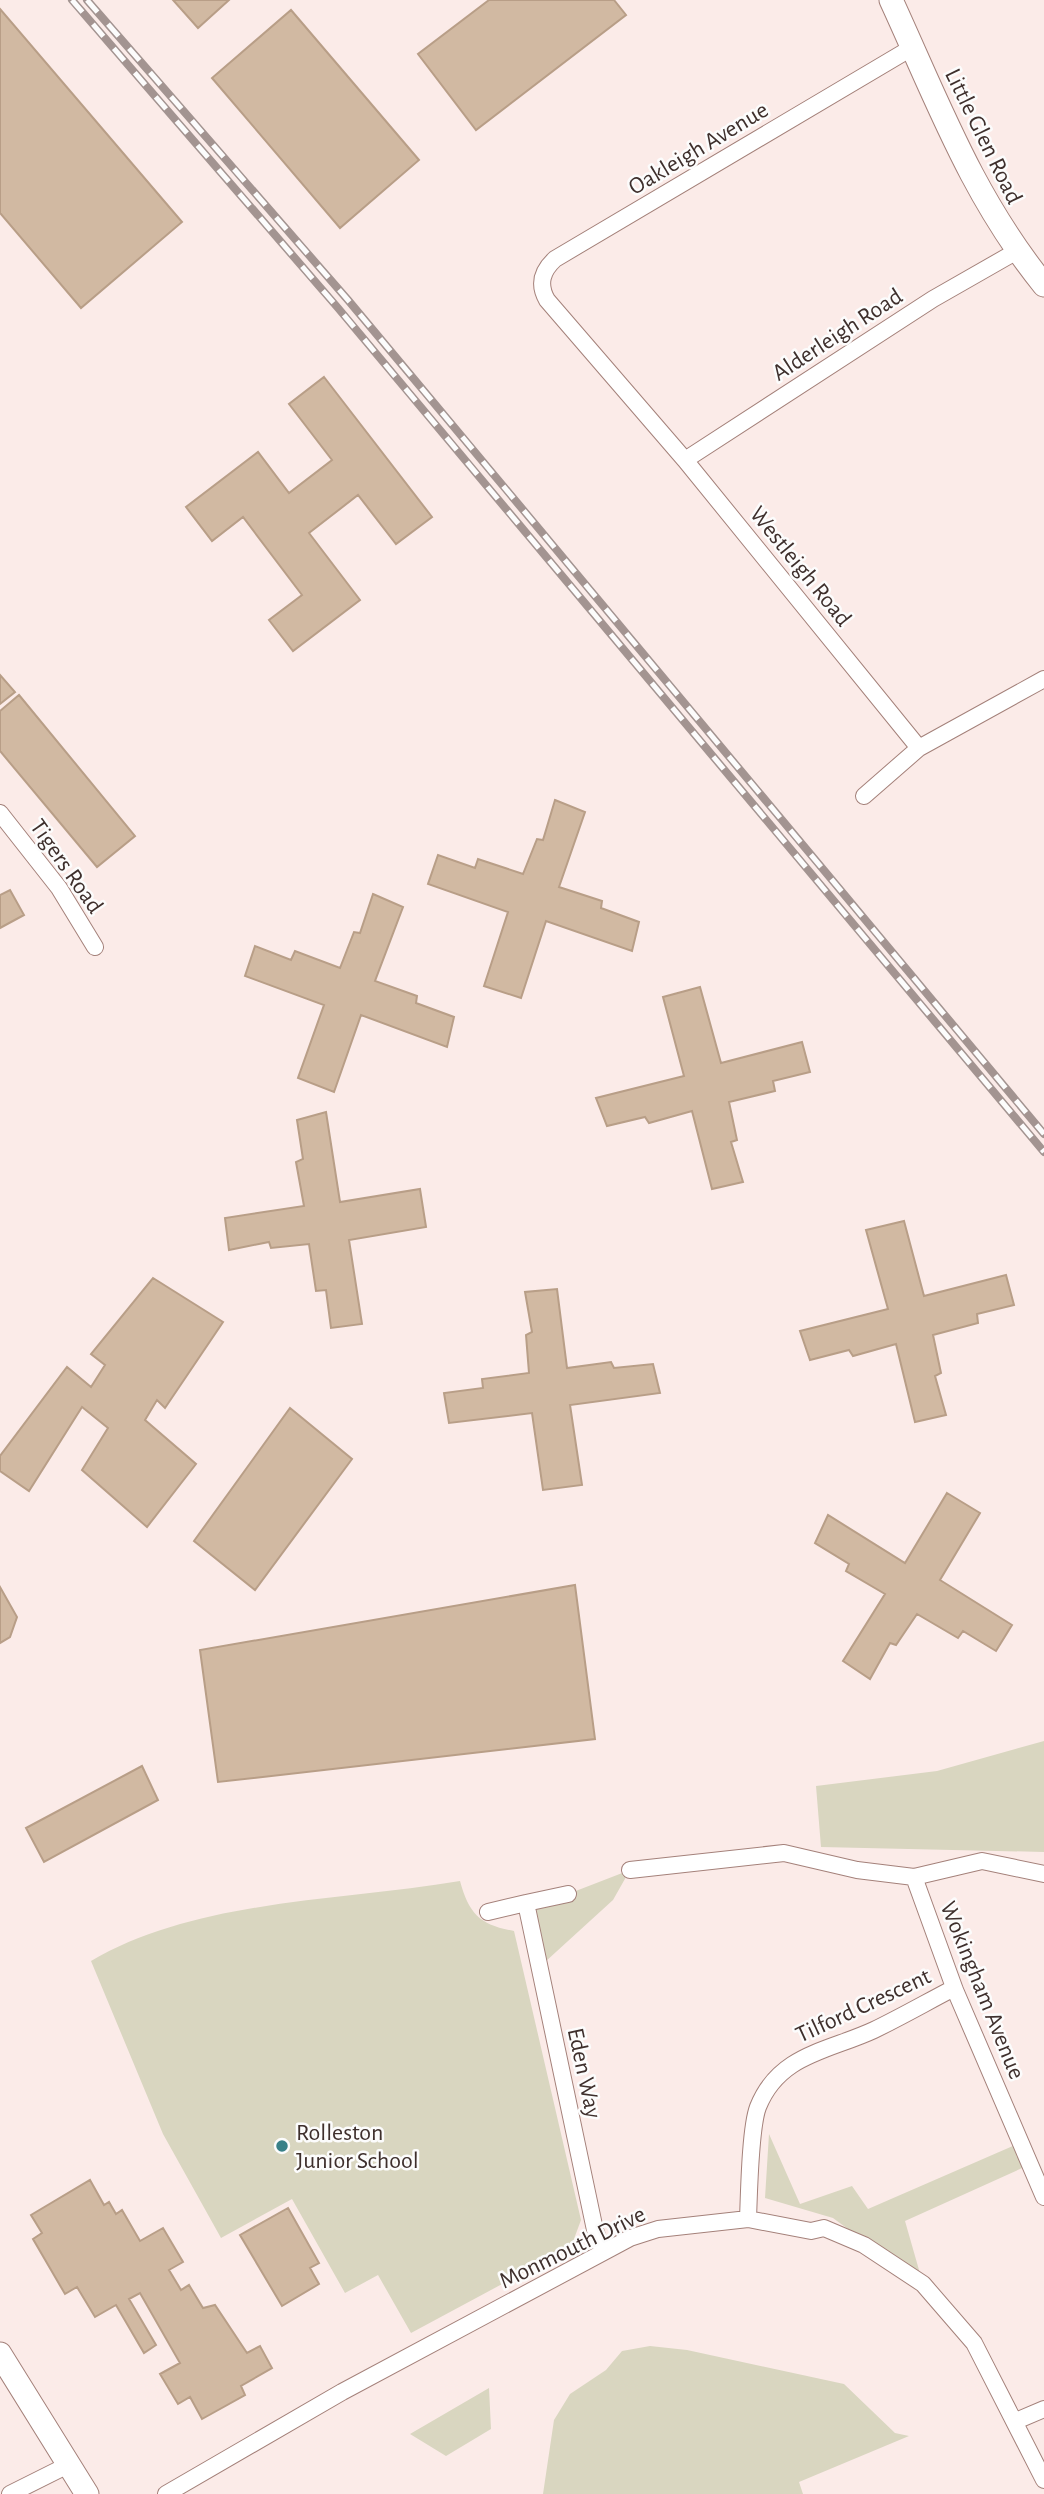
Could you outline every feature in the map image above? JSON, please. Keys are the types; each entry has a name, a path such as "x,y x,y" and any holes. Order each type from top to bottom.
{"main road":[{"name":"Little Glen Road","path":"891,0 967,169 1017,251 1044,285"},
{"path":"0,2354 87,2494"}],"street":[{"name":"Oakleigh Avenue","path":"552,306 543,294 541,279 555,259 913,47"},
{"name":"Alderleigh Road","path":"685,460 933,299 1017,251"},
{"name":"Westleigh Road","path":"552,306 685,460 919,748"},
{"path":"864,796 919,748 1044,679"},
{"name":"Tigers Road","path":"0,813 59,888 95,947"},
{"path":"631,1870 784,1853 857,1870 914,1877 982,1861 1044,1874"},
{"name":"Wokingham Avenue","path":"914,1877 954,1988 1044,2197"},
{"path":"488,1912 568,1894"},
{"name":"Eden Way","path":"526,1903 595,2230 603,2252"},
{"name":"Tilford Crescent","path":"748,2219 757,2109 772,2082 787,2066 804,2056 872,2031 954,1988"},
{"name":"Monmouth Drive","path":"166,2494 342,2392 603,2252 658,2228 748,2219 811,2231 824,2228 864,2245 923,2284 974,2343 1044,2480"},
{"path":"1016,2421 1044,2409"},
{"path":"10,2494 70,2464"}],"shaded area":[{"path":"1044,1741 1044,1852 821,1847 816,1786 937,1771"},
{"path":"630,1870 613,1900 545,1962 526,1903 568,1894"},
{"path":"460,1881 467,1902 478,1916 492,1925 514,1931 581,2220 571,2247 411,2333 378,2275 345,2293 292,2199 221,2238 163,2134 91,1961 132,1941 177,1925 223,1914 271,1905"},
{"path":"769,2134 800,2204 852,2186 868,2209 1022,2142 1031,2164 905,2221 923,2284 833,2218 765,2198"},
{"path":"650,2346 687,2350 844,2384 895,2433 909,2436 799,2482 803,2494 543,2494 554,2420 570,2394 606,2370 622,2351"},
{"path":"489,2388 491,2429 446,2456 410,2434"}],"building":[{"path":"173,0 229,0 198,28"},
{"path":"489,0 614,0 626,15 476,130 418,54"},
{"path":"0,9 182,222 81,308 0,213"},
{"path":"291,10 419,160 340,228 212,78"},
{"path":"324,377 432,517 396,544 358,495 309,533 360,600 293,651 269,620 302,595 243,517 212,541 186,507 258,452 289,493 332,460 289,404"},
{"path":"0,675 15,692 0,704"},
{"path":"19,695 135,836 97,867 0,751 0,711"},
{"path":"555,800 585,812 559,887 602,901 601,908 639,922 632,951 546,921 521,998 484,986 508,912 428,884 438,855 475,868 478,859 523,874 537,839 543,840"},
{"path":"10,890 24,915 0,928 0,895"},
{"path":"373,894 403,907 375,981 417,996 416,1003 454,1017 447,1047 361,1015 334,1092 298,1078 324,1005 245,976 255,946 291,960 295,951 340,968 354,932 360,933"},
{"path":"700,987 721,1063 802,1042 810,1072 773,1081 775,1091 729,1102 737,1140 731,1142 743,1182 712,1189 692,1111 649,1123 645,1117 607,1126 596,1098 684,1076 663,997"},
{"path":"326,1112 340,1202 420,1189 426,1227 349,1240 362,1324 331,1328 326,1290 316,1291 309,1244 271,1248 269,1242 229,1250 225,1218 304,1206 296,1162 303,1159 297,1120"},
{"path":"904,1221 924,1296 1006,1275 1014,1305 977,1314 978,1323 933,1335 941,1373 935,1376 946,1415 915,1422 896,1344 853,1356 849,1350 810,1360 800,1331 888,1309 866,1230"},
{"path":"153,1278 223,1322 165,1408 157,1400 145,1420 196,1464 147,1527 82,1470 108,1428 82,1407 29,1491 0,1471 0,1456 67,1367 91,1387 105,1365 91,1354"},
{"path":"557,1289 567,1368 611,1362 614,1368 653,1364 660,1393 570,1405 582,1485 543,1490 532,1413 449,1423 444,1393 483,1388 482,1379 529,1373 526,1335 532,1332 525,1292"},
{"path":"290,1408 352,1459 255,1590 194,1541"},
{"path":"947,1493 980,1513 940,1580 1012,1625 996,1651 963,1631 958,1638 917,1614 896,1645 890,1643 870,1679 843,1661 885,1594 846,1571 849,1564 815,1543 828,1515 905,1563"},
{"path":"575,1585 595,1739 218,1782 200,1650"},
{"path":"0,1587 17,1617 10,1637 0,1643"},
{"path":"142,1766 158,1800 44,1862 26,1828"},
{"path":"90,2180 104,2205 109,2202 116,2214 122,2210 140,2241 163,2228 183,2262 169,2270 181,2290 189,2285 203,2308 215,2305 247,2353 260,2346 272,2368 241,2386 245,2395 202,2419 190,2397 178,2404 160,2374 180,2363 140,2293 129,2299 156,2345 144,2353 116,2305 95,2317 77,2287 65,2294 33,2239 42,2233 31,2215"},
{"path":"288,2208 319,2263 310,2268 319,2284 282,2306 240,2235"}],"railway":[{"path":"72,0 338,308 1044,1152"},
{"path":"87,0 348,300 1044,1134"}],"place":[{"name":"Rolleston Junior School","path":"282,2146"}]}
